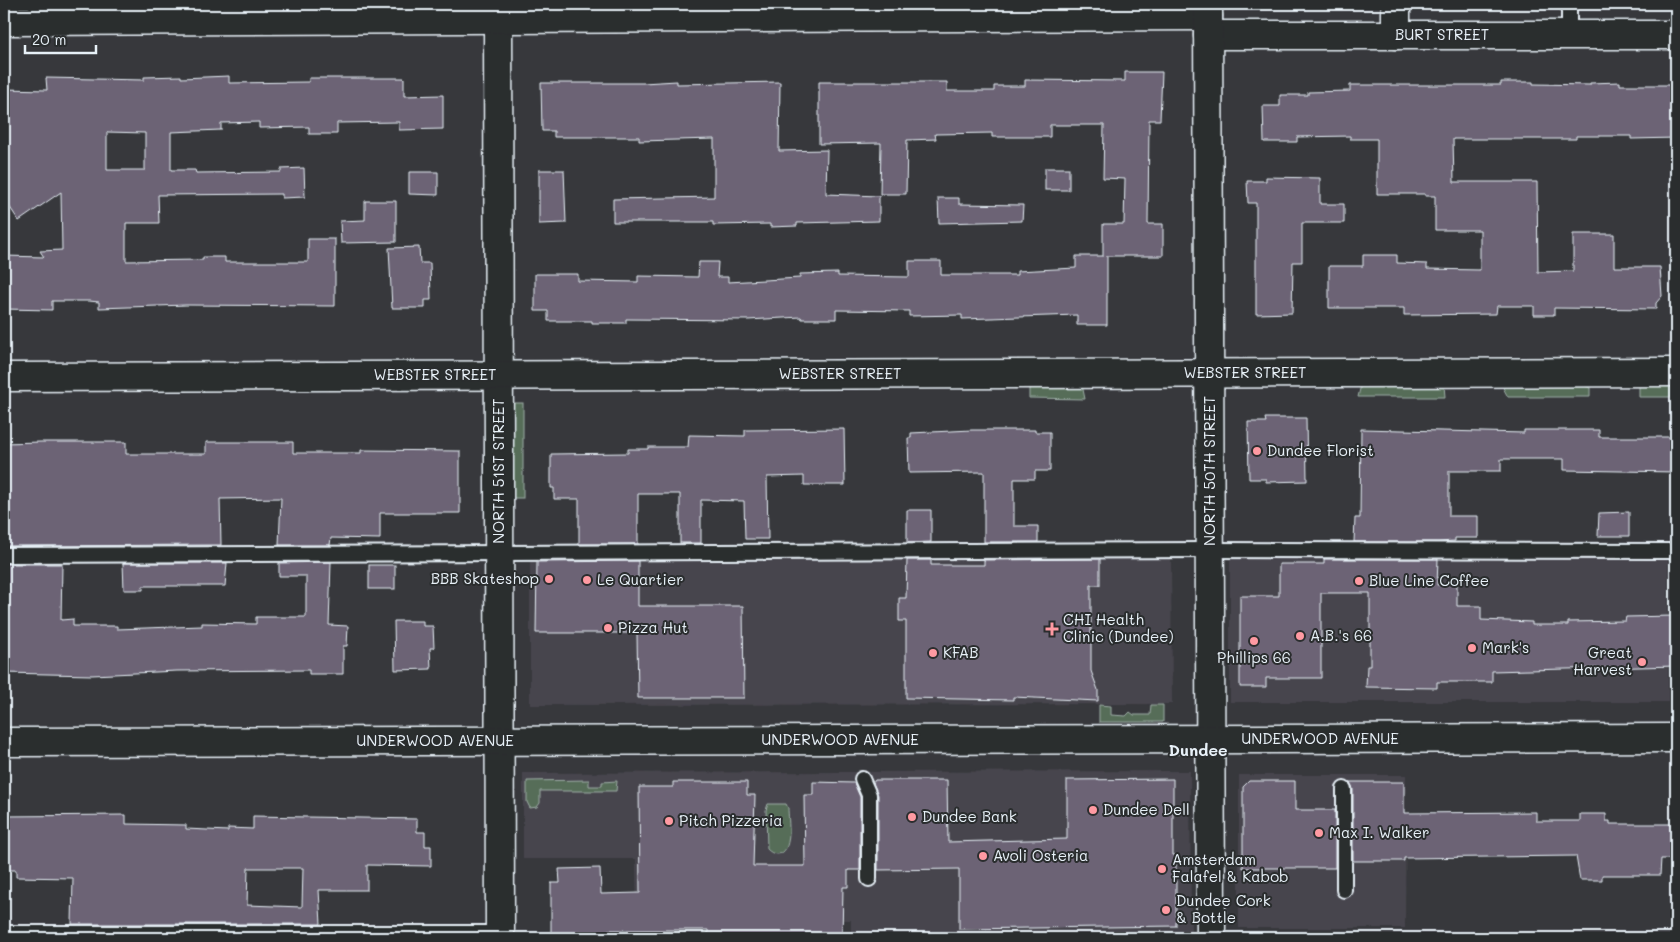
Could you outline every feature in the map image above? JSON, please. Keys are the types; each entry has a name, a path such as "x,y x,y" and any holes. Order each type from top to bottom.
{"street":[{"path":"1396,4 1396,35"},
{"name":"BURT STREET","path":"4,21 498,11 1208,18 1396,35 1676,35"},
{"name":"NORTH 51ST STREET","path":"498,11 500,936"},
{"name":"NORTH 50TH STREET","path":"1208,18 1211,938"},
{"name":"WEBSTER STREET","path":"4,377 499,374 1676,372"},
{"name":"UNDERWOOD AVENUE","path":"4,742 1676,738"}],"lane":[{"path":"1569,4 1569,36"},
{"path":"4,555 1210,550 1676,551"},
{"path":"862,779 868,795 869,879"},
{"path":"1344,789 1344,890"},
{"path":"4,933 500,936"}],"shaded area":[{"path":"1171,555 1172,704 530,705 530,557"},
{"path":"1668,556 1668,702 1230,702 1230,557"},
{"path":"1190,771 1191,932 851,933 851,920 702,921 702,934 637,934 636,859 523,859 523,773"},
{"path":"1239,775 1406,775 1405,928 1239,928"}],"green space":[{"path":"1501,384 1578,384 1590,388 1590,397 1508,397"},
{"path":"1676,384 1676,397 1639,397 1639,385"},
{"path":"1082,385 1085,399 1029,398 1029,386"},
{"path":"1361,385 1444,385 1445,397 1358,397"},
{"path":"509,403 523,403 523,498 509,498"},
{"path":"1099,705 1111,706 1111,715 1126,716 1130,712 1134,715 1150,715 1151,705 1163,705 1163,722 1099,722"},
{"path":"589,780 589,786 602,786 602,782 617,781 616,791 540,791 540,803 537,807 530,808 527,802 527,781"},
{"path":"768,804 786,804 788,808 788,842 786,848 777,854 767,849 766,810"}],"building":[{"path":"1125,72 1162,72 1160,120 1149,120 1148,224 1163,224 1163,256 1107,256 1107,325 1077,325 1077,315 962,319 962,315 909,316 909,311 836,310 836,319 802,319 801,317 748,320 626,319 626,323 592,323 592,321 548,321 548,311 535,311 535,274 578,274 578,281 638,282 638,276 698,277 699,262 718,262 717,277 728,277 728,282 800,278 800,274 838,273 838,276 909,277 909,261 941,261 941,275 1017,275 1017,271 1076,268 1076,256 1103,256 1103,224 1124,224 1125,179 1103,178 1104,125 1050,125 1050,137 992,137 992,133 935,134 936,139 907,140 906,194 880,194 881,143 819,144 819,82 947,82 947,91 994,91 994,86 1025,86 1025,80 1125,81"},
{"path":"229,76 229,83 309,82 309,78 404,78 404,96 443,95 443,129 399,130 399,122 337,123 337,134 309,134 309,127 259,128 259,122 221,123 221,130 171,132 171,170 195,170 196,173 281,172 281,169 304,168 305,197 282,198 282,194 158,195 159,223 126,223 126,261 203,260 203,257 225,257 225,262 308,262 308,239 335,239 335,306 186,305 99,308 99,302 52,301 52,310 4,309 4,256 44,257 40,251 62,250 61,192 19,221 7,203 4,89 47,90 46,78 144,80 144,77","holes":["107,132 145,133 145,170 107,170"]},
{"path":"677,81 677,84 780,82 779,151 827,150 826,194 879,196 879,221 797,223 797,226 770,227 770,224 713,225 713,222 613,222 613,199 714,197 714,139 639,141 639,137 554,137 554,131 542,131 541,83"},
{"path":"1501,82 1590,85 1590,83 1620,82 1620,85 1676,85 1676,138 1631,139 1631,136 1576,136 1576,139 1453,139 1454,182 1537,182 1538,272 1573,271 1573,234 1614,234 1614,267 1660,267 1662,296 1656,303 1656,309 1554,308 1554,315 1534,315 1534,306 1497,306 1496,314 1404,315 1404,308 1329,308 1329,266 1363,266 1363,255 1397,255 1397,263 1427,264 1427,269 1480,270 1480,230 1435,230 1435,196 1425,196 1425,194 1377,194 1377,139 1350,139 1350,136 1297,137 1297,142 1264,142 1263,106 1280,106 1280,95 1308,95 1308,92 1350,91 1350,85 1501,85"},
{"path":"1045,168 1069,168 1069,190 1045,190"},
{"path":"539,170 564,170 566,223 539,224"},
{"path":"409,172 438,172 438,195 409,194"},
{"path":"1266,177 1320,178 1320,204 1344,204 1344,223 1302,223 1302,262 1293,262 1292,313 1256,314 1256,203 1248,203 1247,181 1266,181"},
{"path":"938,198 959,198 959,204 1023,205 1022,221 939,223"},
{"path":"365,201 396,201 396,242 341,243 340,221 365,220"},
{"path":"419,247 420,263 430,263 431,300 425,300 425,308 392,308 389,248"},
{"path":"1265,418 1306,418 1307,481 1266,482 1266,479 1249,479 1248,422 1266,422"},
{"path":"844,429 845,485 804,485 804,476 767,477 768,539 745,539 744,501 701,500 701,543 680,543 680,494 638,494 638,544 579,544 579,499 554,499 554,488 551,488 551,454 628,453 628,449 648,449 648,447 688,447 689,435 745,436 745,430"},
{"path":"1361,429 1524,433 1524,430 1599,430 1599,437 1676,437 1676,472 1564,470 1564,459 1501,459 1501,471 1449,471 1449,516 1478,516 1478,538 1455,538 1455,541 1438,542 1354,542 1355,518 1360,518"},
{"path":"972,430 1035,430 1035,432 1050,432 1050,471 1035,471 1035,479 1014,479 1014,526 1038,526 1038,542 984,542 984,472 909,473 908,438 911,438 911,433"},
{"path":"126,442 126,454 206,454 206,442 293,442 293,453 361,453 361,450 460,451 460,513 380,513 380,539 331,538 330,545 279,545 281,498 220,499 221,545 4,546 4,443"},
{"path":"907,510 931,510 931,542 907,543"},
{"path":"1629,512 1629,536 1598,536 1599,513"},
{"path":"1100,559 1100,585 1091,585 1091,671 1098,690 1098,701 1013,697 1013,700 906,698 906,621 899,621 899,598 906,598 907,560 931,560 931,565 984,565 984,560"},
{"path":"1324,559 1438,559 1437,585 1457,584 1457,606 1481,606 1481,620 1532,622 1532,625 1568,625 1568,622 1625,621 1626,617 1673,616 1673,620 1676,620 1676,666 1492,671 1492,682 1437,682 1437,688 1366,687 1367,666 1370,666 1370,593 1321,593 1321,678 1266,678 1266,687 1240,687 1240,596 1279,596 1279,564 1324,564"},
{"path":"638,561 638,606 743,606 744,698 638,698 637,633 536,633 537,562"},
{"path":"331,562 329,625 348,626 347,646 343,646 343,674 309,674 309,670 177,671 92,675 4,673 4,564 62,564 61,620 73,619 73,626 117,626 117,629 202,626 202,623 256,624 256,617 306,617 306,576 279,576 279,563"},
{"path":"123,563 227,563 225,586 143,586 143,590 124,590"},
{"path":"369,565 395,565 395,589 369,589"},
{"path":"394,621 423,621 423,626 433,626 434,648 430,648 431,669 395,670"},
{"path":"1173,779 1173,855 1176,855 1176,926 959,929 959,869 878,870 878,795 873,783 875,780 947,780 948,842 1067,839 1067,780"},
{"path":"1249,781 1295,781 1295,810 1335,810 1335,868 1243,868 1243,787"},
{"path":"673,782 747,782 747,795 755,795 753,866 805,866 804,795 813,795 813,782 854,783 860,797 860,870 848,870 848,887 843,887 842,938 708,938 708,930 608,930 608,938 551,938 551,883 560,883 559,869 600,868 601,894 640,893 639,787 673,787"},
{"path":"1350,782 1404,782 1404,813 1536,812 1536,821 1580,821 1580,814 1606,814 1606,821 1610,821 1610,824 1676,824 1676,859 1661,859 1660,875 1602,875 1602,880 1580,880 1576,856 1404,858 1404,861 1353,861 1353,789"},
{"path":"126,815 126,824 186,825 186,829 228,831 228,828 253,829 253,816 417,819 417,832 425,832 425,846 431,846 431,866 367,865 367,890 319,890 321,924 72,924 73,878 16,877 16,870 4,870 4,816","holes":["248,868 303,868 302,907 247,905"]}],"place":[{"name":"Dundee Florist","path":"1257,451"},
{"name":"BBB Skateshop","path":"549,579"},
{"name":"Le Quartier","path":"587,580"},
{"name":"Blue Line Coffee","path":"1359,581"},
{"name":"Pizza Hut","path":"608,628"},
{"name":"CHI Health Clinic (Dundee)","path":"1052,629"},
{"name":"A.B.'s 66","path":"1300,636"},
{"name":"Phillips 66","path":"1254,641"},
{"name":"Mark's","path":"1472,648"},
{"name":"KFAB","path":"933,653"},
{"name":"Great Harvest","path":"1642,662"},
{"name":"Dundee Dell","path":"1093,810"},
{"name":"Dundee Bank","path":"912,817"},
{"name":"Pitch Pizzeria","path":"669,821"},
{"name":"Max I. Walker","path":"1319,833"},
{"name":"Avoli Osteria","path":"983,856"},
{"name":"Amsterdam Falafel & Kabob","path":"1162,869"},
{"name":"Dundee Cork & Bottle","path":"1166,910"}],"district":[{"name":"Dundee","path":"1198,750"}]}
